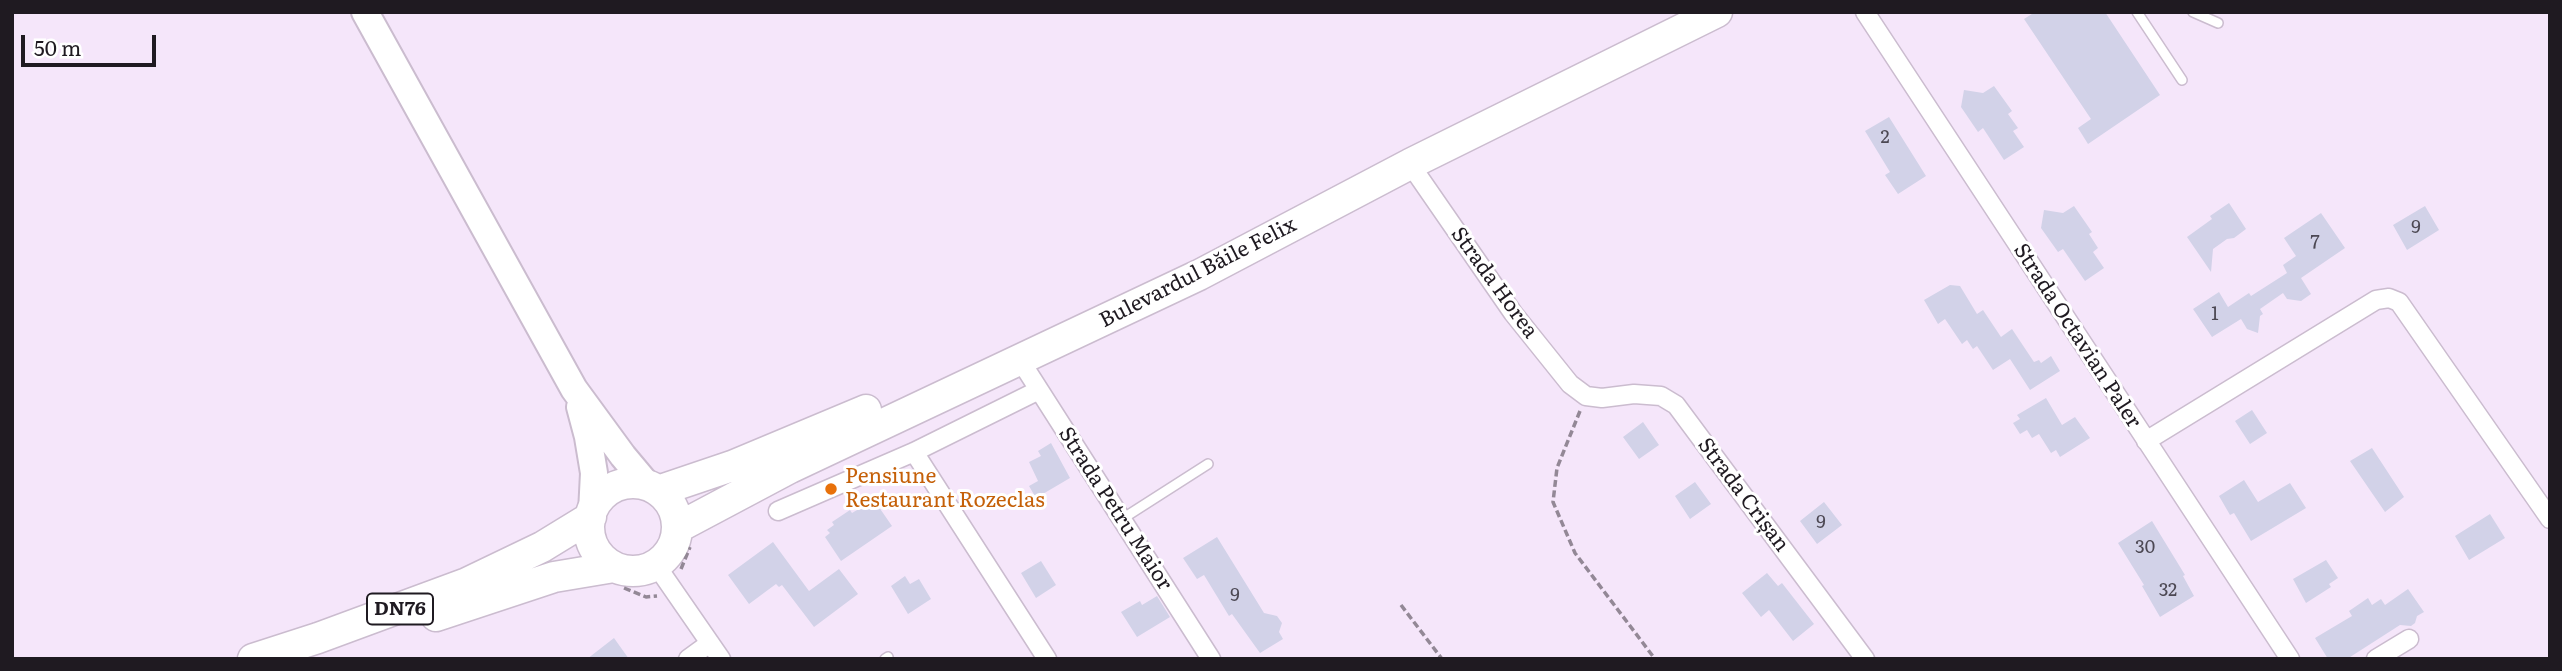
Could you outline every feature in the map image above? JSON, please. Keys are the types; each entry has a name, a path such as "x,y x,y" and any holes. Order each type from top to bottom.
{"main road":[{"path":"365,12 574,389 623,456 672,507 677,528 664,577 614,567 604,561 596,551 591,540 594,473 588,437 574,389"},
{"name":"Bulevardul Băile Felix","path":"654,489 732,466 837,423 1013,342 1200,253 1431,132 1673,12"},
{"name":"Bulevardul Băile Felix","path":"677,528 790,468 1199,275 1410,164 1717,12"},
{"name":"DN76","path":"253,659 467,583 542,547 591,514 599,499 614,487 635,483 654,489"},
{"name":"DN76","path":"318,659 528,584 570,572 614,567"}],"street":[{"name":"Strada Octavian Paler","path":"1865,12 2290,659"},
{"name":"Strada Horea","path":"1410,164 1513,313 1570,384 1586,396"},
{"path":"2146,440 2376,300 2389,298 2399,302 2550,519"},
{"name":"Strada Petru Maior","path":"1020,360 1211,659"},
{"path":"778,511 914,452 1039,390"},
{"name":"Strada Crișan","path":"1586,396 1661,396 1675,405 1865,659"},
{"path":"914,452 1047,659"},
{"path":"664,577 721,659"},
{"path":"2376,659 2409,639"},
{"path":"688,659 710,643"}],"lane":[{"path":"2137,12 2182,80"},
{"path":"2193,12 2218,23"},
{"path":"1122,519 1208,464"}],"path":[{"path":"1586,396 1557,468 1553,502 1575,553 1655,659"},
{"path":"1401,605 1442,659"}],"building":[{"path":"2035,12 2105,12 2160,95 2088,144 2078,128 2091,119 2024,19"},
{"path":"1994,86 2012,111 2008,114 2018,128 2013,131 2024,147 2004,160 1983,128 1978,132 1961,107 1964,90 1983,93"},
{"path":"1889,117 1926,176 1898,194 1885,175 1890,172 1865,131"},
{"path":"2229,203 2246,229 2213,249 2211,272 2187,237"},
{"path":"2074,206 2092,232 2089,234 2098,248 2093,252 2104,268 2085,281 2063,249 2058,252 2041,228 2044,210 2063,213"},
{"path":"2425,206 2439,230 2407,250 2393,225"},
{"path":"2321,213 2345,248 2301,278 2311,294 2301,301 2287,299 2283,293 2260,309 2263,314 2260,316 2258,333 2247,329 2241,319 2212,337 2193,309 2219,292 2228,307 2287,273 2283,265 2296,256 2284,238"},
{"path":"1950,285 1960,286 1977,314 1983,310 2001,337 2012,329 2034,362 2039,360 2041,363 2051,356 2060,371 2030,390 2010,359 1993,370 1977,346 1973,349 1967,340 1962,344 1945,319 1938,324 1924,300"},
{"path":"2046,398 2062,425 2075,417 2090,438 2060,457 2056,450 2051,453 2039,434 2032,438 2027,430 2020,434 2013,423 2020,419 2017,415"},
{"path":"2252,410 2267,433 2250,444 2235,421"},
{"path":"1643,422 1659,445 1639,459 1623,437"},
{"path":"1051,443 1070,478 1036,498 1029,486 1038,481 1029,462 1041,456 1038,451"},
{"path":"2372,448 2404,497 2385,512 2350,461"},
{"path":"2244,480 2258,502 2290,483 2306,508 2251,541 2234,513 2230,515 2219,496"},
{"path":"1695,482 1711,504 1690,519 1675,496"},
{"path":"874,500 892,526 841,561 825,537 830,533 827,530 834,525 832,522 850,510 852,513"},
{"path":"1824,502 1842,525 1817,544 1800,521"},
{"path":"2490,514 2505,538 2469,560 2455,536"},
{"path":"2152,521 2185,575 2183,576 2194,596 2160,617 2118,543"},
{"path":"1217,537 1264,613 1277,616 1282,623 1279,632 1283,639 1260,653 1232,614 1229,616 1204,575 1197,579 1183,558"},
{"path":"773,542 809,591 839,569 858,594 814,627 782,585 779,587 776,584 749,604 728,575"},
{"path":"2326,560 2338,578 2329,584 2331,587 2306,603 2293,579"},
{"path":"1041,561 1056,585 1036,598 1021,573"},
{"path":"1767,573 1778,586 1782,583 1814,624 1793,641 1769,610 1761,617 1742,593"},
{"path":"905,576 910,584 919,579 931,599 908,614 891,586"},
{"path":"2408,589 2424,612 2417,616 2415,623 2411,626 2400,625 2347,659 2328,659 2315,638 2352,616 2349,611 2368,598 2372,605 2381,599 2385,605"},
{"path":"1157,596 1170,617 1137,637 1121,612 1140,601 1142,605"},
{"path":"614,638 629,659 587,659"}],"place":[{"name":"Pensiune Restaurant Rozeclas","path":"831,489"}]}
